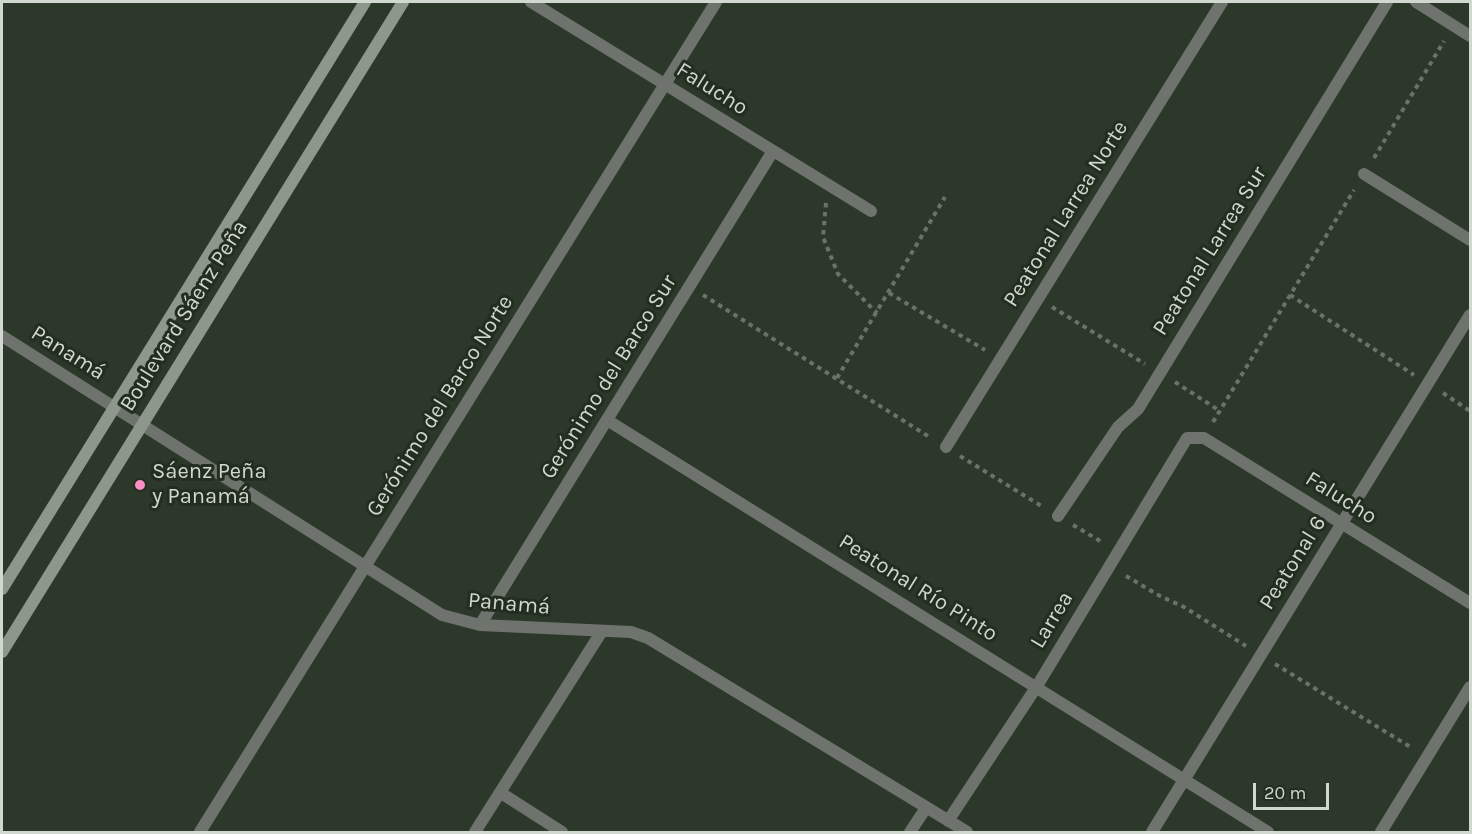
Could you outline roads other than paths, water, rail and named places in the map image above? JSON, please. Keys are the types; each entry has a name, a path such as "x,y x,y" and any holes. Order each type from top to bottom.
{"main road":[{"name":"Boulevard Sáenz Peña","path":"2,589 365,2"},
{"name":"Boulevard Sáenz Peña","path":"2,652 403,2"}],"street":[{"name":"Falucho","path":"531,2 871,212"},
{"name":"Gerónimo del Barco Norte","path":"200,832 716,2"},
{"name":"Peatonal Larrea Norte","path":"946,447 1222,2"},
{"name":"Peatonal Larrea Sur","path":"1058,516 1118,427 1138,409 1387,2"},
{"path":"1425,4 1470,36"},
{"name":"Gerónimo del Barco Sur","path":"480,625 773,151"},
{"path":"1364,174 1470,240"},
{"name":"Peatonal 6","path":"1152,832 1470,315"},
{"name":"Panamá","path":"2,336 442,615 480,625 631,632 648,638 967,832"},
{"name":"Peatonal Río Pinto","path":"606,420 1037,686 1268,832"},
{"name":"Falucho","path":"1187,438 1204,438 1470,603"},
{"name":"Larrea","path":"948,821 1037,686 1187,438"},
{"path":"475,832 602,632"},
{"path":"1381,832 1470,687"},
{"path":"501,793 562,832"},
{"path":"910,832 926,808"}],"place":[{"name":"Sáenz Peña y Panamá","path":"140,485"}]}
